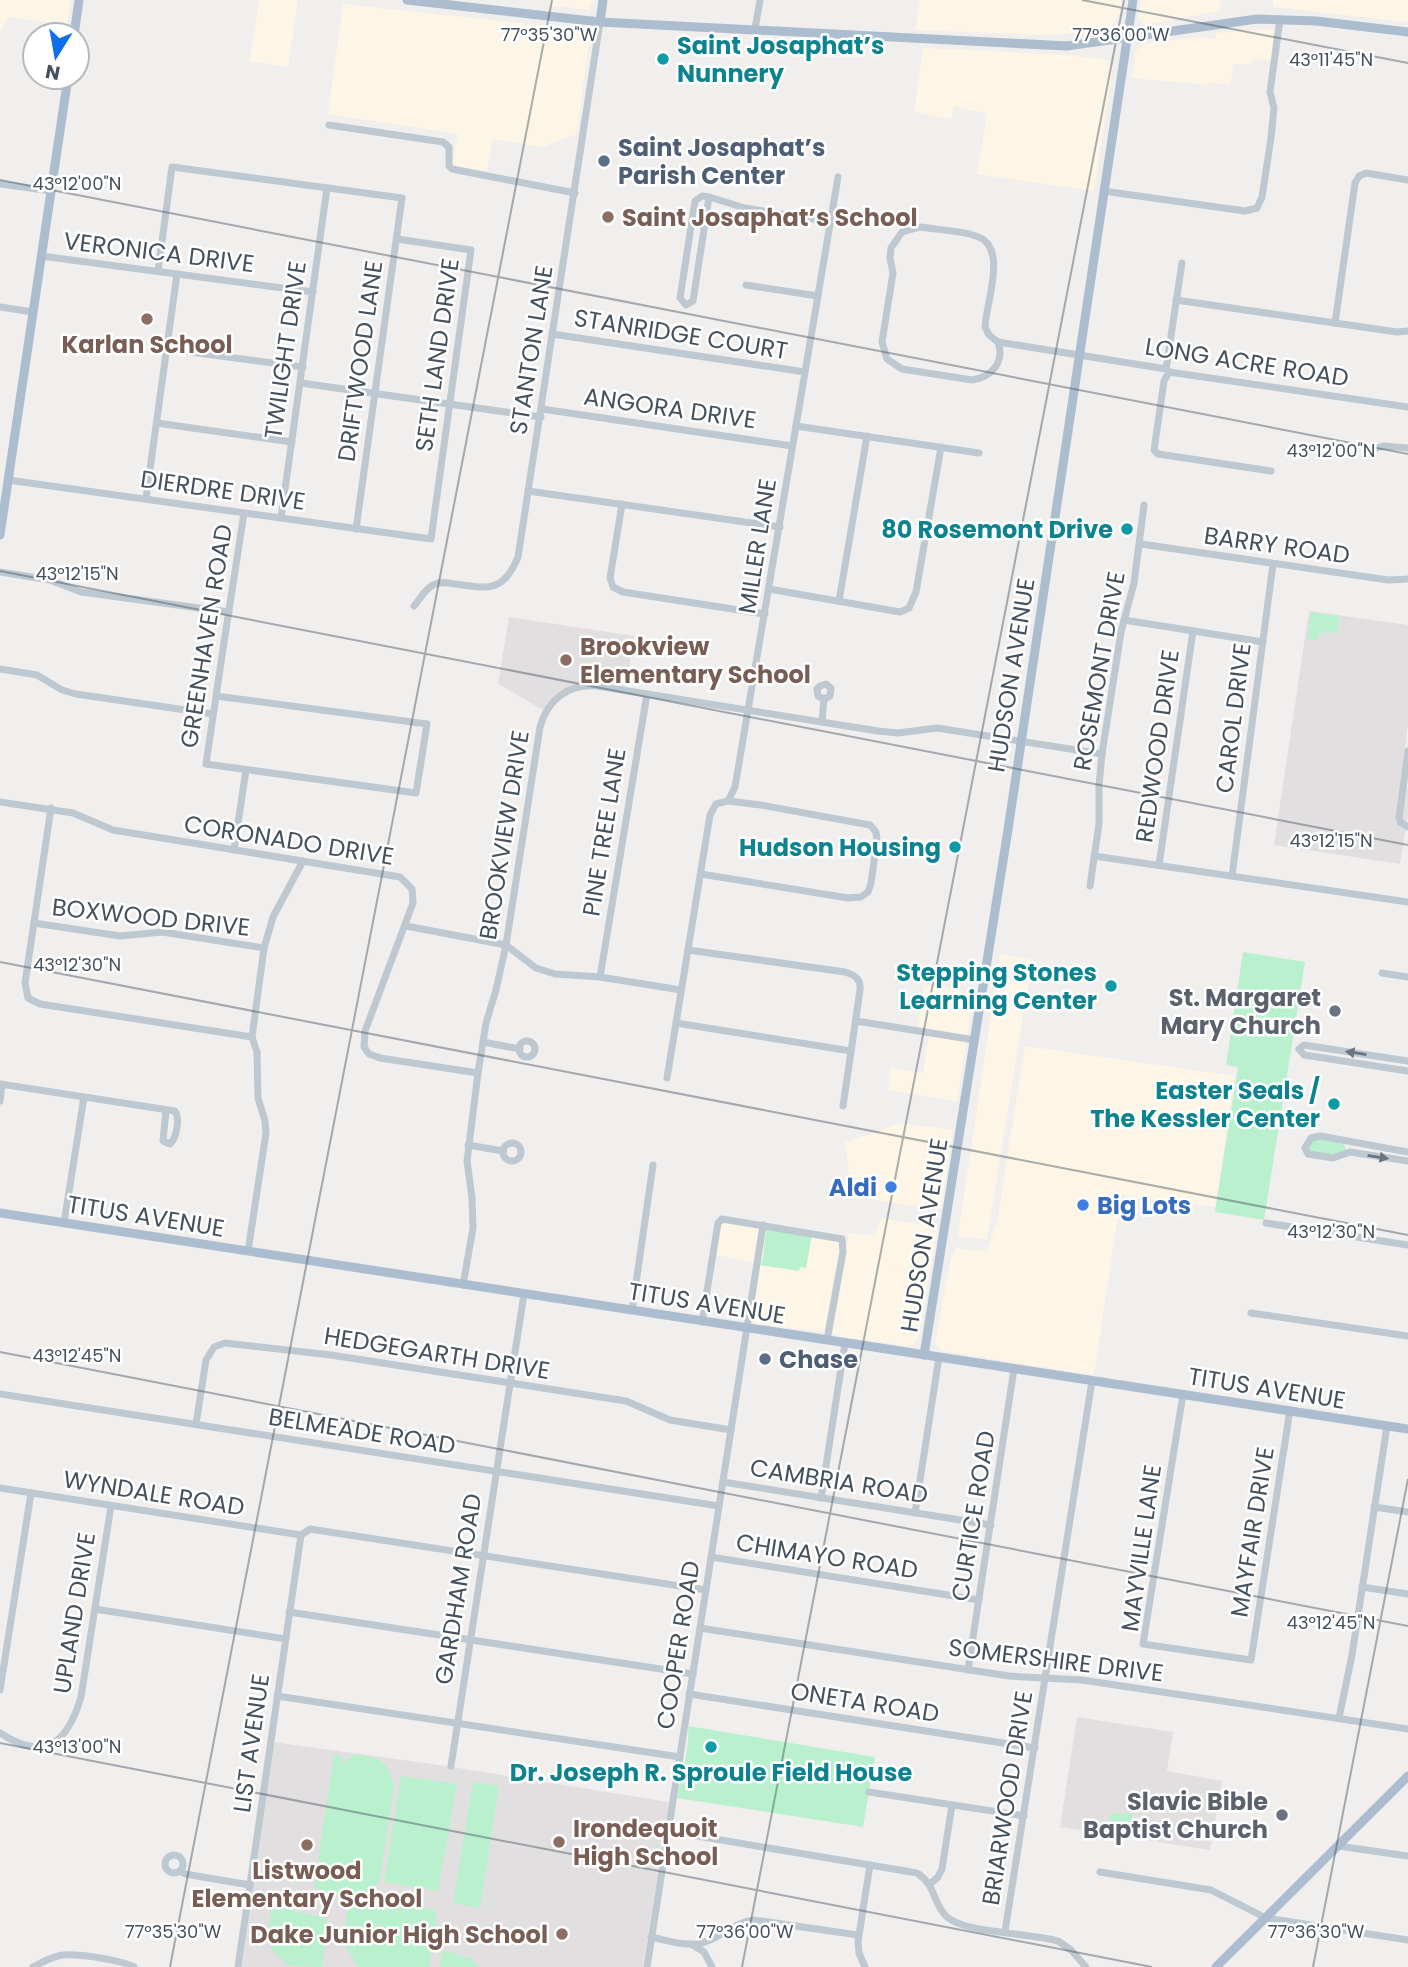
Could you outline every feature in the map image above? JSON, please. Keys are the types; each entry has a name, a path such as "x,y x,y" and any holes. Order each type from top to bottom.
{"main road":[{"path":"76,21 79,0"},
{"path":"407,0 600,22 1067,46 1240,21 1280,19 1408,33"},
{"path":"600,22 603,0"},
{"name":"HUDSON AVENUE","path":"924,1355 975,1040 1133,0"},
{"path":"0,535 66,91"},
{"name":"TITUS AVENUE","path":"0,1213 1408,1429"},
{"path":"1216,1967 1408,1776"}],"street":[{"path":"755,29 760,0"},
{"path":"1103,191 1245,211 1257,208 1262,197 1271,138 1274,113 1270,92 1280,19"},
{"name":"STANTON LANE","path":"414,606 427,590 438,583 485,588 495,586 506,579 518,557 600,22"},
{"path":"329,125 443,142 449,147 449,166 452,169 575,193"},
{"path":"158,271 172,167 327,188"},
{"path":"1335,323 1355,183 1359,176 1366,173 1408,180"},
{"name":"MILLER LANE","path":"667,1078 711,810 716,804 728,801 735,787 838,177"},
{"path":"0,184 51,191"},
{"name":"DRIFTWOOD LANE","path":"327,188 402,198 356,529"},
{"name":"TWILIGHT DRIVE","path":"281,519 327,188"},
{"path":"709,197 693,300 686,305 680,298 695,201 702,196 709,197 746,208 831,222"},
{"path":"920,227 973,235 989,245 993,252 994,265 985,327 989,335 998,342 1000,355 996,367 977,380 902,369 890,362 882,347 893,273 890,254 892,244 902,232 920,227"},
{"name":"SETH LAND DRIVE","path":"397,239 471,250 431,540"},
{"name":"VERONICA DRIVE","path":"41,256 313,292"},
{"path":"1182,263 1154,450 1158,454 1271,471"},
{"path":"146,498 177,274"},
{"path":"746,285 818,296"},
{"path":"1176,300 1397,332 1408,331"},
{"path":"0,307 33,312"},
{"name":"STANRIDGE COURT","path":"552,334 805,372"},
{"name":"LONG ACRE ROAD","path":"998,342 1408,407"},
{"path":"167,349 303,367"},
{"name":"ANGORA DRIVE","path":"301,383 792,446"},
{"path":"157,423 292,442"},
{"path":"796,426 979,453"},
{"path":"839,601 867,436"},
{"path":"1367,451 1383,446 1408,448"},
{"path":"769,589 900,611 909,608 916,592 942,447"},
{"name":"DIERDRE DRIVE","path":"8,480 431,540"},
{"path":"528,491 780,527"},
{"path":"622,504 610,578 613,587 623,592 765,614"},
{"name":"ROSEMONT DRIVE","path":"1090,886 1099,824 1098,785 1102,754 1124,620 1141,544 1144,505"},
{"name":"GREENHAVEN ROAD","path":"244,513 206,764 246,770"},
{"name":"BARRY ROAD","path":"1141,544 1388,580 1408,579"},
{"name":"CAROL DRIVE","path":"1232,876 1273,564"},
{"path":"0,572 50,580 81,592 229,612"},
{"path":"1124,620 1263,642"},
{"name":"REDWOOD DRIVE","path":"1159,865 1193,631"},
{"path":"0,669 37,675 62,690 76,694 214,714"},
{"name":"BROOKVIEW DRIVE","path":"463,1284 473,1212 467,1173 468,1145 483,1042 506,944 540,727 548,707 561,694 581,686 597,686 891,733 937,728 1102,754"},
{"name":"PINE TREE LANE","path":"600,977 646,694"},
{"path":"216,696 427,724 416,793 246,770 233,850"},
{"path":"821,722 824,699"},
{"path":"1404,825 1399,813 1408,751"},
{"path":"701,874 848,898 862,897 869,887 877,836 870,825 728,801"},
{"name":"CORONADO DRIVE","path":"0,802 51,808 83,816 113,830 400,877 410,885 414,898 406,926 365,1031 364,1047 369,1054 380,1058 478,1073"},
{"path":"51,808 25,989 31,1001 252,1037"},
{"path":"1094,856 1408,902"},
{"path":"248,1251 266,1133 258,1098 257,1052 252,1037 264,948 273,917 303,861"},
{"name":"BOXWOOD DRIVE","path":"34,923 120,936 162,932 264,948"},
{"path":"406,926 506,944 528,963 545,972 600,977 681,990"},
{"path":"688,950 845,972 857,977 861,985 843,1106"},
{"path":"1382,973 1408,977"},
{"path":"856,1021 975,1040"},
{"path":"676,1023 851,1051"},
{"path":"483,1042 520,1049"},
{"path":"1408,1061 1304,1045 1299,1049 1304,1055 1408,1071"},
{"path":"0,1101 1,1084 166,1110"},
{"path":"64,1223 84,1097"},
{"path":"1408,1152 1320,1136 1311,1138 1304,1148 1308,1154 1329,1158 1353,1153 1408,1161"},
{"path":"1353,1153 1355,1144"},
{"path":"468,1145 503,1151"},
{"path":"632,1311 653,1166"},
{"path":"702,1322 719,1220 763,1225 842,1239 827,1340"},
{"path":"1266,1223 1408,1245"},
{"name":"COOPER ROAD","path":"647,1967 763,1225"},
{"name":"GARDHAM ROAD","path":"451,1766 524,1294"},
{"path":"1251,1313 1408,1336"},
{"name":"HEDGEGARTH DRIVE","path":"196,1424 205,1360 214,1347 225,1343 331,1355 626,1401 670,1420 731,1430"},
{"path":"821,1498 845,1343"},
{"path":"915,1513 939,1357"},
{"name":"CURTICE ROAD","path":"968,1670 1014,1369"},
{"name":"BRIARWOOD DRIVE","path":"1005,1931 1092,1381"},
{"name":"BELMEADE ROAD","path":"0,1394 719,1506"},
{"name":"MAYVILLE LANE","path":"1183,1394 1143,1644 1251,1661"},
{"name":"MAYFAIR DRIVE","path":"1251,1661 1290,1410"},
{"path":"1339,1718 1387,1426"},
{"name":"CAMBRIA ROAD","path":"723,1482 991,1525"},
{"name":"WYNDALE ROAD","path":"0,1488 301,1535"},
{"path":"0,1689 31,1493"},
{"name":"UPLAND DRIVE","path":"0,1733 23,1746 40,1748 57,1742 66,1732 82,1697 111,1506"},
{"path":"1374,1507 1408,1512"},
{"path":"301,1535 310,1529 706,1590"},
{"name":"LIST AVENUE","path":"238,1967 301,1535"},
{"name":"CHIMAYO ROAD","path":"711,1557 979,1600"},
{"path":"1362,1587 1408,1594"},
{"path":"95,1609 286,1639"},
{"path":"289,1612 693,1674"},
{"name":"SOMERSHIRE DRIVE","path":"700,1628 1009,1676 1082,1680 1408,1729"},
{"name":"ONETA ROAD","path":"690,1694 1035,1748"},
{"path":"277,1696 680,1757"},
{"path":"869,1792 1024,1816"},
{"path":"930,1884 942,1869 952,1805"},
{"path":"668,1831 917,1873 930,1884 948,1919 964,1925 1058,1941 1071,1950 1085,1967"},
{"path":"1338,1846 1408,1856"},
{"path":"865,1967 859,1953 858,1935 870,1864"},
{"path":"180,1871 250,1885"},
{"path":"1100,1872 1211,1890 1266,1918 1408,1940"},
{"path":"690,1944 705,1941 740,1923 754,1920 858,1935"},
{"path":"651,1937 690,1944 704,1952 712,1967"},
{"path":"33,1967 52,1958 67,1955 134,1967"}],"shaded area":[{"path":"0,0 71,0 68,21 10,17 0,32"},
{"path":"259,0 298,0 288,67 250,61"},
{"path":"550,0 594,0 588,10 549,5"},
{"path":"920,0 1122,0 1120,13 1108,32 1042,35 915,30"},
{"path":"1141,0 1221,0 1219,11 1145,25 1138,18"},
{"path":"1273,0 1408,0 1408,22 1273,7"},
{"path":"343,4 584,30 589,41 577,134 542,147 493,139 487,171 452,165 458,134 328,114"},
{"path":"1273,29 1272,60 1253,59 1252,64 1234,64 1230,85 1132,78 1135,53 1141,44 1199,37 1216,39 1216,33"},
{"path":"923,48 1068,55 1109,60 1109,65 1113,66 1094,191 977,174 987,114 954,106 951,119 914,112"},
{"path":"1309,611 1408,625 1408,723 1400,786 1408,788 1408,815 1400,864 1274,845"},
{"name":"Brookview Elementary School","path":"509,617 634,636 626,687 574,685 556,695 543,710 498,684"},
{"path":"1000,954 1032,960 987,1240 958,1236"},
{"path":"924,985 974,993 957,1101 888,1090 891,1068 923,1073 930,1030 918,1028"},
{"path":"1025,1046 1235,1076 1215,1207 1158,1197 1153,1200 1121,1195 1094,1375 942,1351 935,1344 951,1257 957,1248 987,1252 997,1222"},
{"path":"900,1123 953,1130 941,1210 852,1196 845,1143"},
{"path":"881,1218 938,1227 930,1274 886,1267 929,1275 919,1337 909,1346 835,1336 832,1331 849,1233 874,1236"},
{"path":"724,1222 757,1227 760,1230 754,1262 715,1255 720,1225"},
{"path":"812,1235 839,1240 840,1245 824,1332 756,1324 753,1312 760,1265 798,1271 800,1267 805,1268"},
{"path":"1077,1717 1173,1732 1167,1771 1222,1781 1210,1850 1060,1827"},
{"path":"273,1742 446,1766 669,1802 643,1967 242,1967"}],"green space":[{"path":"1311,612 1339,616 1337,633 1324,631 1324,634 1319,633 1318,640 1307,639"},
{"path":"1243,952 1305,962 1264,1220 1215,1212 1238,1067 1226,1065"},
{"path":"1320,1139 1344,1144 1346,1150 1335,1155 1309,1152 1308,1146 1312,1141"},
{"path":"766,1230 812,1235 806,1268 800,1267 799,1271 760,1265 763,1260"},
{"path":"688,1726 875,1757 863,1827 677,1798 686,1753"},
{"path":"355,1754 382,1762 389,1771 394,1786 380,1880 367,1894 353,1900 314,1888 334,1755 342,1755 341,1764"},
{"path":"401,1776 457,1784 438,1891 384,1882"},
{"path":"473,1782 499,1786 480,1908 453,1903"},
{"path":"1132,1813 1135,1834 1113,1834 1109,1814"},
{"path":"379,1899 432,1909 437,1913 429,1967 358,1967 343,1943 348,1902 361,1905"},
{"path":"272,1906 324,1918 328,1923 322,1967 290,1966 273,1952 267,1935"},
{"path":"443,1950 472,1959 479,1967 440,1967"}],"place":[{"name":"Saint Josaphat’s Nunnery","path":"663,59"},
{"name":"Saint Josaphat’s Parish Center","path":"604,161"},
{"name":"Saint Josaphat’s School","path":"608,217"},
{"name":"Karlan School","path":"147,319"},
{"name":"80 Rosemont Drive","path":"1127,529"},
{"name":"Brookview Elementary School","path":"566,660"},
{"name":"Hudson Housing","path":"955,847"},
{"name":"Stepping Stones Learning Center","path":"1111,986"},
{"name":"St. Margaret Mary Church","path":"1335,1011"},
{"name":"Easter Seals / The Kessler Center","path":"1334,1104"},
{"name":"Aldi","path":"891,1187"},
{"name":"Big Lots","path":"1083,1205"},
{"name":"Chase","path":"765,1359"},
{"name":"Dr. Joseph R. Sproule Field House","path":"711,1747"},
{"name":"Slavic Bible Baptist Church","path":"1282,1815"},
{"name":"Irondequoit High School","path":"559,1842"},
{"name":"Listwood Elementary School","path":"307,1845"},
{"name":"Dake Junior High School","path":"562,1934"}]}
